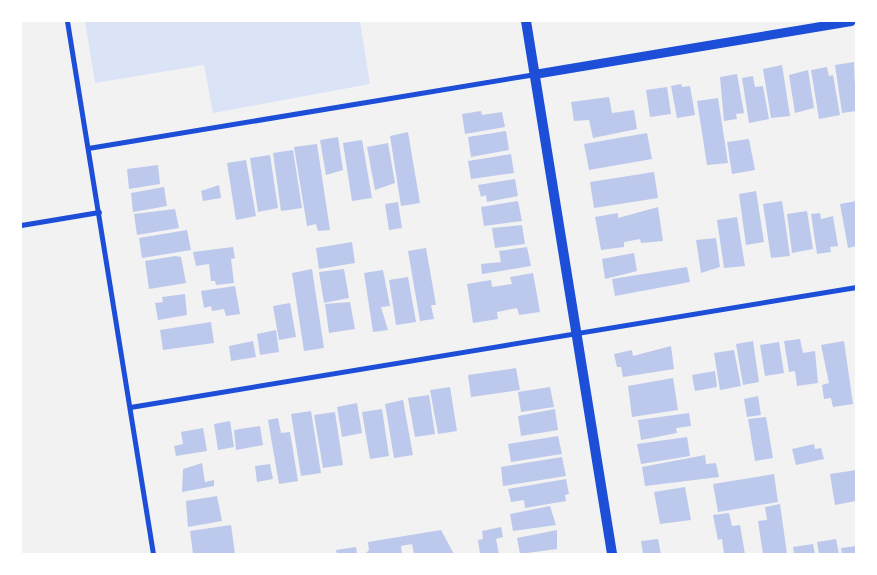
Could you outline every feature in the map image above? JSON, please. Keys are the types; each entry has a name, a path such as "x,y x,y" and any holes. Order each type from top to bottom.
{"main road":[{"path":"526,21 612,554"}],"street":[{"path":"67,21 153,554"},
{"path":"88,148 851,21"},
{"path":"21,224 98,212"},
{"path":"130,407 856,287"}],"shaded area":[{"path":"85,21 360,21 370,84 213,113 204,65 95,83"}],"building":[{"path":"854,62 856,111 842,113 835,65"},
{"path":"782,65 790,116 771,118 763,69"},
{"path":"827,67 829,76 833,75 840,115 819,119 811,70"},
{"path":"808,70 814,108 795,113 789,75"},
{"path":"737,74 744,113 736,114 737,119 724,121 720,77"},
{"path":"753,76 755,87 763,86 769,119 749,123 742,78"},
{"path":"681,84 682,87 690,86 695,115 677,118 671,86"},
{"path":"667,87 671,114 650,117 646,90"},
{"path":"609,97 612,113 634,110 637,129 593,138 589,120 574,121 571,102"},
{"path":"718,98 728,163 707,165 697,101"},
{"path":"481,111 482,115 502,112 505,127 465,134 462,114"},
{"path":"506,131 509,150 471,157 468,137"},
{"path":"408,132 420,203 401,206 390,136"},
{"path":"647,133 652,159 589,170 584,144"},
{"path":"338,137 343,170 326,175 320,140"},
{"path":"749,139 755,170 732,174 727,142"},
{"path":"362,140 372,198 352,201 343,143"},
{"path":"388,143 395,183 375,190 367,147"},
{"path":"317,144 330,230 318,231 316,224 307,226 294,147"},
{"path":"293,150 302,208 281,211 273,153"},
{"path":"511,154 514,173 471,179 468,161"},
{"path":"270,155 278,208 258,212 250,158"},
{"path":"246,160 256,216 236,220 227,163"},
{"path":"158,165 160,184 129,189 127,169"},
{"path":"654,172 658,198 594,208 590,182"},
{"path":"515,179 518,196 487,202 486,195 481,197 478,185"},
{"path":"219,185 221,198 203,201 201,191"},
{"path":"164,187 167,206 133,212 131,193"},
{"path":"756,191 764,242 746,245 739,194"},
{"path":"518,201 522,221 484,226 481,207"},
{"path":"782,201 790,256 771,258 763,204"},
{"path":"856,201 856,246 848,248 840,204"},
{"path":"398,202 402,228 389,230 385,204"},
{"path":"658,207 663,241 641,243 640,239 624,242 624,247 601,250 595,217 618,213 618,218"},
{"path":"175,209 179,228 137,235 134,214"},
{"path":"807,211 813,249 792,253 787,214"},
{"path":"820,213 821,219 833,216 838,246 830,247 831,252 817,254 811,214"},
{"path":"737,217 745,266 724,268 717,220"},
{"path":"522,225 525,244 495,248 492,228"},
{"path":"187,230 191,250 142,258 139,238"},
{"path":"716,238 720,267 701,273 696,240"},
{"path":"352,242 355,263 319,269 316,248"},
{"path":"233,247 235,258 231,259 234,283 216,285 215,281 211,281 209,264 196,266 193,252"},
{"path":"527,247 531,266 482,274 481,264 501,262 499,251"},
{"path":"426,248 436,305 431,305 434,319 420,321 408,251"},
{"path":"634,253 637,271 605,279 602,259"},
{"path":"175,256 181,257 186,283 149,289 145,261"},
{"path":"687,267 690,282 615,296 612,279"},
{"path":"312,269 324,348 304,351 292,273"},
{"path":"344,269 349,298 324,303 319,272"},
{"path":"383,270 390,306 381,307 388,330 373,332 364,273"},
{"path":"533,273 540,312 519,315 517,308 497,312 498,319 473,323 467,284 491,280 492,287 512,284 510,277"},
{"path":"408,277 416,322 396,325 389,280"},
{"path":"235,286 240,314 226,316 224,309 212,311 211,306 204,308 201,291"},
{"path":"185,294 187,315 158,320 155,303 163,302 162,297"},
{"path":"350,302 355,329 329,333 325,304"},
{"path":"290,303 296,337 279,340 273,306"},
{"path":"211,322 214,343 163,350 160,330"},
{"path":"276,330 279,352 260,355 257,334"},
{"path":"800,339 803,353 815,351 818,383 797,386 795,371 789,372 784,341"},
{"path":"253,341 256,357 231,361 229,346"},
{"path":"753,341 759,382 743,385 736,344"},
{"path":"844,341 853,404 833,407 831,398 824,399 822,385 829,383 821,345"},
{"path":"779,342 784,373 765,376 760,345"},
{"path":"671,346 674,369 623,377 621,367 617,367 614,354 632,350 633,356"},
{"path":"734,350 741,386 720,390 714,353"},
{"path":"516,368 520,390 471,397 468,375"},
{"path":"715,371 717,387 695,391 692,375"},
{"path":"673,378 678,410 632,417 628,386"},
{"path":"450,387 457,431 438,434 430,390"},
{"path":"550,387 554,407 521,412 518,392"},
{"path":"429,395 435,434 415,437 408,398"},
{"path":"758,396 761,415 747,417 744,399"},
{"path":"403,400 413,455 394,458 385,404"},
{"path":"357,403 362,433 342,437 337,407"},
{"path":"382,409 389,456 370,459 362,412"},
{"path":"555,409 558,430 521,436 518,416"},
{"path":"311,411 321,473 301,476 291,414"},
{"path":"335,412 343,465 323,468 314,415"},
{"path":"689,413 691,426 676,428 677,433 641,440 638,420"},
{"path":"766,417 773,458 755,461 748,419"},
{"path":"278,418 281,433 290,432 298,481 279,484 268,420"},
{"path":"230,421 234,447 218,450 214,424"},
{"path":"260,426 263,445 236,450 234,430"},
{"path":"203,428 207,451 176,456 174,446 183,444 181,432"},
{"path":"558,436 562,454 511,462 508,444"},
{"path":"687,437 690,456 641,464 637,444"},
{"path":"814,444 815,449 821,448 824,459 796,465 792,449"},
{"path":"705,455 706,464 716,463 719,477 645,486 642,467"},
{"path":"562,457 566,476 503,486 501,467"},
{"path":"202,463 205,482 214,480 214,486 182,492 183,469"},
{"path":"270,464 273,479 257,482 255,466"},
{"path":"856,470 856,501 835,505 830,474"},
{"path":"774,474 778,502 718,512 713,484"},
{"path":"566,479 569,494 565,495 566,501 525,508 524,500 511,502 508,489"},
{"path":"685,487 691,520 660,524 654,492"},
{"path":"217,496 222,521 188,527 186,501"},
{"path":"780,504 787,554 763,554 758,521 767,520 765,507"},
{"path":"550,506 556,525 513,531 510,514"},
{"path":"729,513 732,526 740,525 745,554 724,554 722,539 718,540 713,515"},
{"path":"231,525 235,554 193,554 190,531"},
{"path":"501,527 503,537 496,539 499,554 480,554 478,540 483,539 482,531"},
{"path":"441,530 454,554 414,554 412,544 401,546 402,554 365,554 369,550 368,542"},
{"path":"557,530 557,549 520,554 517,538"},
{"path":"658,539 661,554 643,554 641,541"},
{"path":"836,539 839,554 819,554 817,542"},
{"path":"813,544 815,554 794,554 793,547"},
{"path":"856,546 856,554 842,554 841,548"},
{"path":"356,547 357,554 337,554 336,550"}]}
